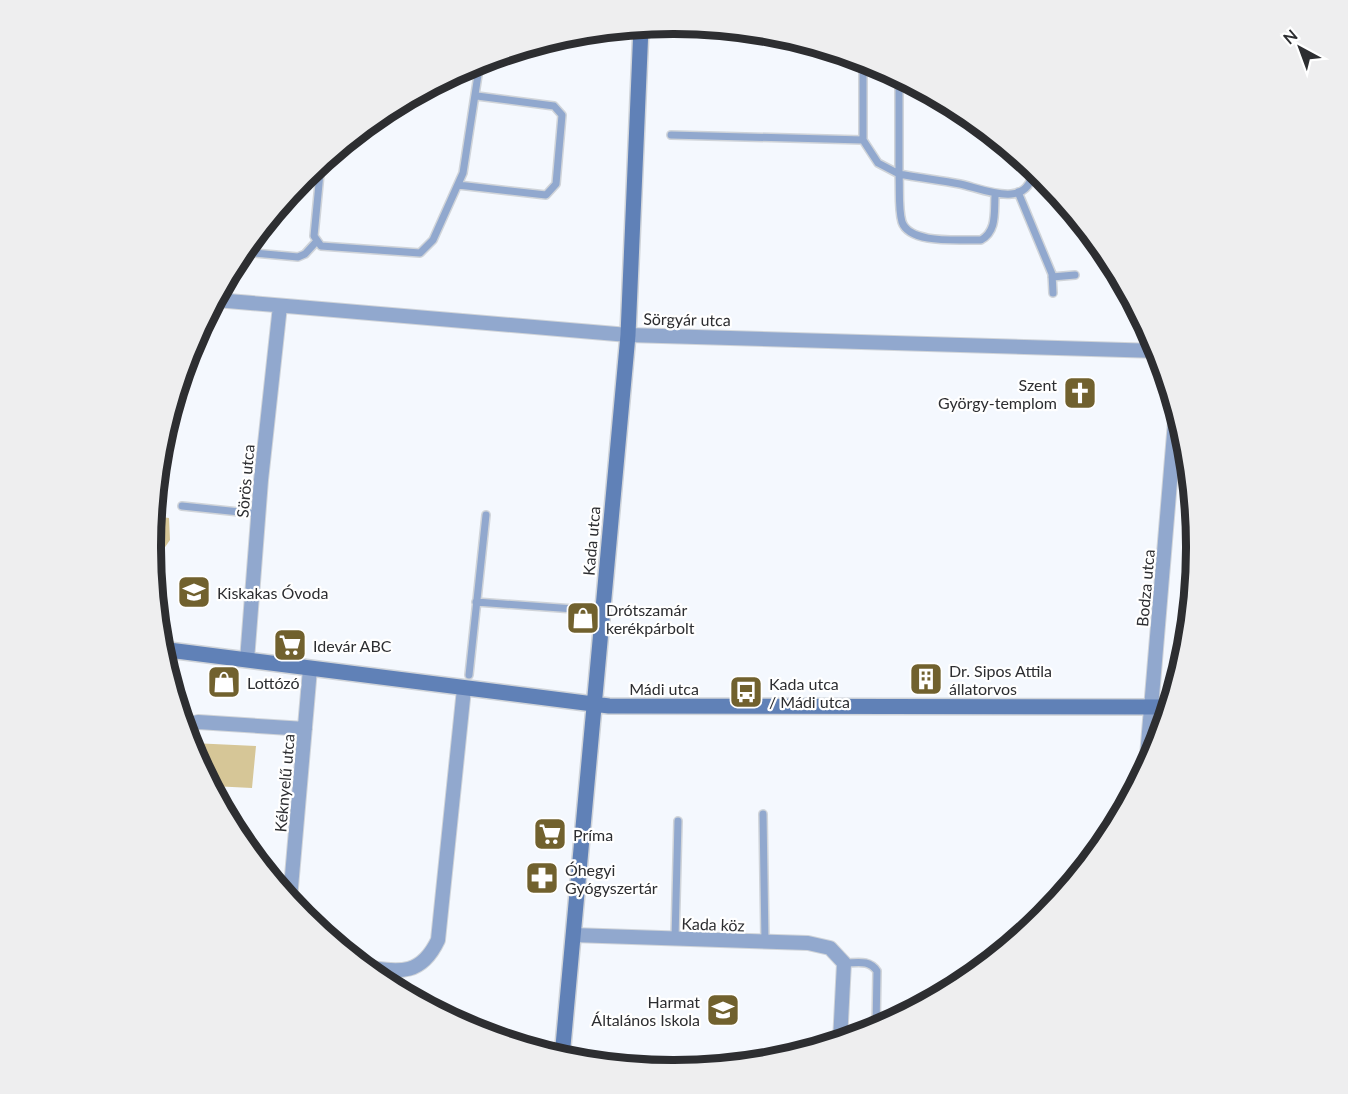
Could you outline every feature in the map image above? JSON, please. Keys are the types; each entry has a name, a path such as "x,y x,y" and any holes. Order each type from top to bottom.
{"street":[{"name":"Kada utca","path":"563,1047 628,335 641,36"},
{"name":"Sörgyár utca","path":"225,301 628,335 1147,351"},
{"name":"Sörös utca","path":"247,660 280,306"},
{"name":"Bodza utca","path":"1148,740 1174,434"},
{"name":"Mádi utca","path":"172,650 310,669 466,682 594,704 1161,707"},
{"name":"Kéknyelű utca","path":"291,887 310,669"},
{"path":"384,970 410,969 424,961 438,940 466,682"},
{"path":"193,724 305,729"},
{"name":"Kada köz","path":"573,935 820,944 830,948 844,963"},
{"path":"840,1031 844,963"}],"lane":[{"path":"863,71 863,140 878,163 898,174 962,185 995,196 1018,192 1031,180"},
{"path":"320,178 314,236 316,242 321,246 420,253 433,240 458,185 466,161 479,74"},
{"path":"899,86 898,174 902,220 912,235 922,238 981,240 990,235 994,225 995,196"},
{"path":"458,185 546,195 556,184 562,115 558,110 554,106 477,96"},
{"path":"671,135 863,140"},
{"path":"1018,192 1052,277 1053,293"},
{"path":"254,253 298,257 305,254 316,242"},
{"path":"1052,277 1076,275"},
{"path":"182,506 259,514"},
{"path":"466,682 486,514"},
{"path":"476,602 602,611"},
{"path":"763,814 765,942"},
{"path":"675,939 678,820"},
{"path":"844,963 866,962 872,964 877,971 876,1017"}],"shaded area":[{"path":"163,517 169,518 170,540 161,553"},
{"path":"201,743 256,746 252,788 221,786"}],"place":[{"name":"Szent György-templom","path":"1080,393"},
{"name":"Kiskakas Óvoda","path":"194,592"},
{"name":"Drótszamár kerékpárbolt","path":"583,618"},
{"name":"Idevár ABC","path":"290,645"},
{"name":"Dr. Sipos Attila állatorvos","path":"926,679"},
{"name":"Lottózó","path":"224,682"},
{"name":"Kada utca / Mádi utca","path":"746,692"},
{"name":"Príma","path":"550,834"},
{"name":"Óhegyi Gyógyszertár","path":"542,878"},
{"name":"Harmat Általános Iskola","path":"723,1010"}]}
